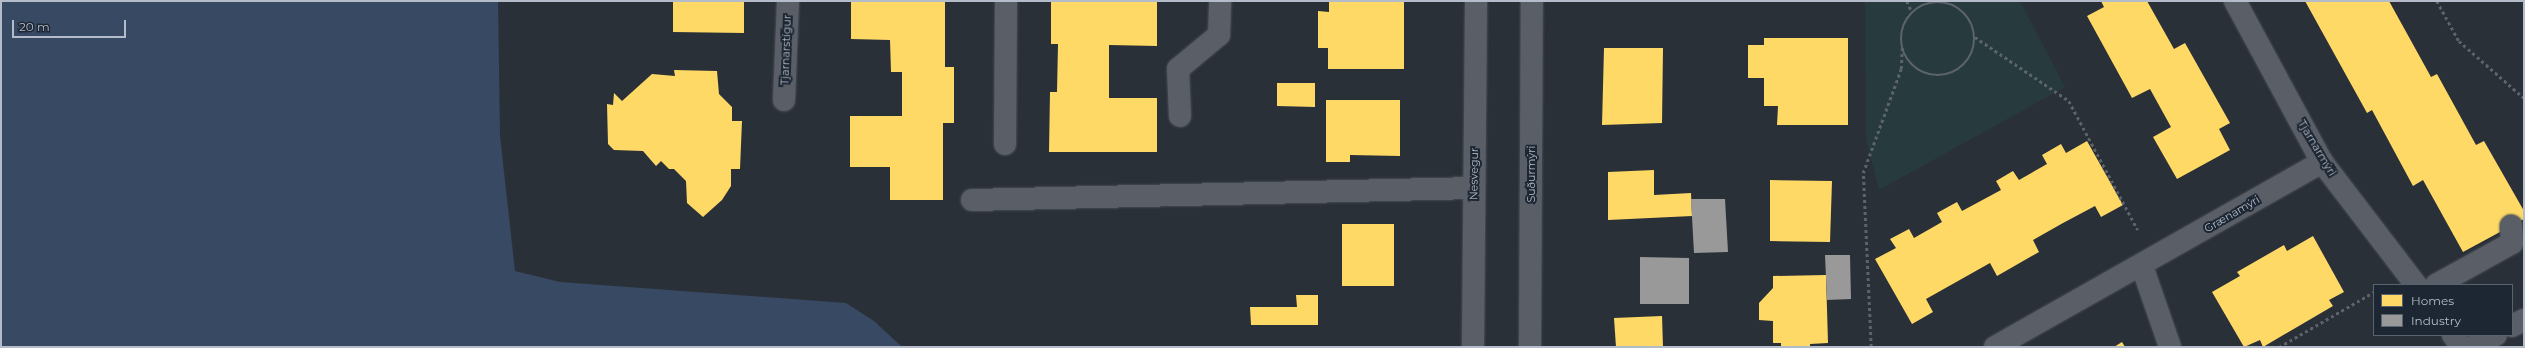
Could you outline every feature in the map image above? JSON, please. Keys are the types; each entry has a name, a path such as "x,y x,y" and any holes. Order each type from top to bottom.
{"street":[{"name":"Tjarnarstígur","path":"784,100 788,1"},
{"path":"1006,1 1006,144"},
{"path":"1180,116 1178,69 1220,35 1220,1"},
{"name":"Nesvegur","path":"1473,347 1476,1"},
{"name":"Suðurmýri","path":"1530,347 1532,1"},
{"name":"Tjarnarmýri","path":"2236,1 2322,162 2415,284"},
{"name":"Grænamýri","path":"1995,347 2148,262 2322,162"},
{"path":"972,200 1474,188"},
{"path":"2438,284 2512,243 2511,226"},
{"path":"2148,262 2170,347"},
{"path":"2513,326 2524,320"},
{"path":"2454,336 2462,347"},
{"path":"2473,347 2494,336"}],"path":[{"path":"1907,1 1912,12"},
{"path":"2437,1 2460,41 2524,98"},
{"path":"1871,347 1863,173 1901,69 1902,28 1912,12 1922,5 1946,2 1957,6 1966,14 1973,25 1975,37 1969,60 1961,68 1950,74 1932,75 1915,68 1902,48"},
{"path":"1975,37 2069,101 2148,262"},
{"path":"2279,347 2373,293"}],"green space":[{"path":"1865,1 2020,1 2065,87 1879,190 1866,139"}],"water":[{"path":"1,1 498,1 500,136 515,271 560,282 846,303 874,321 902,347 1,347"}],"building: Homes":[{"path":"673,1 744,1 744,33 673,32"},
{"path":"851,1 945,1 945,67 954,67 954,123 943,123 943,200 890,200 890,167 850,167 850,116 902,116 902,72 891,72 890,40 851,39"},
{"path":"1051,1 1157,1 1157,46 1109,45 1109,98 1157,98 1157,152 1049,152 1050,92 1057,92 1058,44 1051,44"},
{"path":"1329,1 1404,1 1404,69 1328,69 1328,48 1318,48 1318,11 1329,12"},
{"path":"2101,1 2147,1 2174,49 2185,43 2230,123 2219,129 2230,150 2177,179 2153,137 2171,127 2150,89 2132,98 2087,16 2104,7"},
{"path":"2305,1 2389,1 2431,77 2437,74 2476,145 2484,141 2524,211 2524,219 2463,252 2423,180 2413,186 2372,110 2367,113"},
{"path":"1764,38 1848,38 1848,125 1777,125 1778,106 1764,106 1764,78 1748,78 1748,45 1764,45"},
{"path":"1604,48 1663,48 1662,123 1602,125"},
{"path":"674,70 717,71 719,94 732,107 732,121 742,121 740,169 731,169 731,186 722,200 703,217 687,203 686,181 674,169 669,169 661,161 656,166 643,151 614,150 608,144 607,104 613,105 614,93 622,101 652,74 675,76"},
{"path":"1277,83 1315,83 1315,107 1277,106"},
{"path":"1326,100 1400,100 1400,156 1350,155 1350,162 1326,162"},
{"path":"2087,141 2123,205 2101,217 2095,206 2033,240 2039,252 1997,276 1990,263 1926,299 1933,312 1912,324 1875,259 1896,248 1890,239 1909,229 1914,238 1942,222 1937,213 1957,202 1962,211 2001,190 1996,181 2013,171 2019,180 2047,164 2042,155 2061,144 2066,153"},
{"path":"1654,170 1654,195 1691,193 1692,216 1608,220 1608,172"},
{"path":"1770,180 1832,181 1830,242 1770,241"},
{"path":"1342,224 1394,224 1394,286 1342,286"},
{"path":"2313,236 2344,292 2329,300 2333,306 2263,347 2260,340 2244,347 2212,292 2240,276 2237,272 2284,245 2287,251"},
{"path":"1826,275 1828,343 1810,344 1810,347 1781,347 1781,343 1773,343 1773,321 1759,320 1759,303 1773,288 1773,276"},
{"path":"1296,295 1318,295 1318,325 1251,325 1250,307 1297,307"},
{"path":"1662,316 1663,347 1616,347 1614,318"},
{"path":"2122,342 2125,347 2114,347"}],"building: Industry":[{"path":"1691,199 1725,199 1728,252 1694,253"},
{"path":"1825,255 1850,255 1851,299 1827,300"},
{"path":"1640,257 1689,258 1689,304 1640,304"}]}
